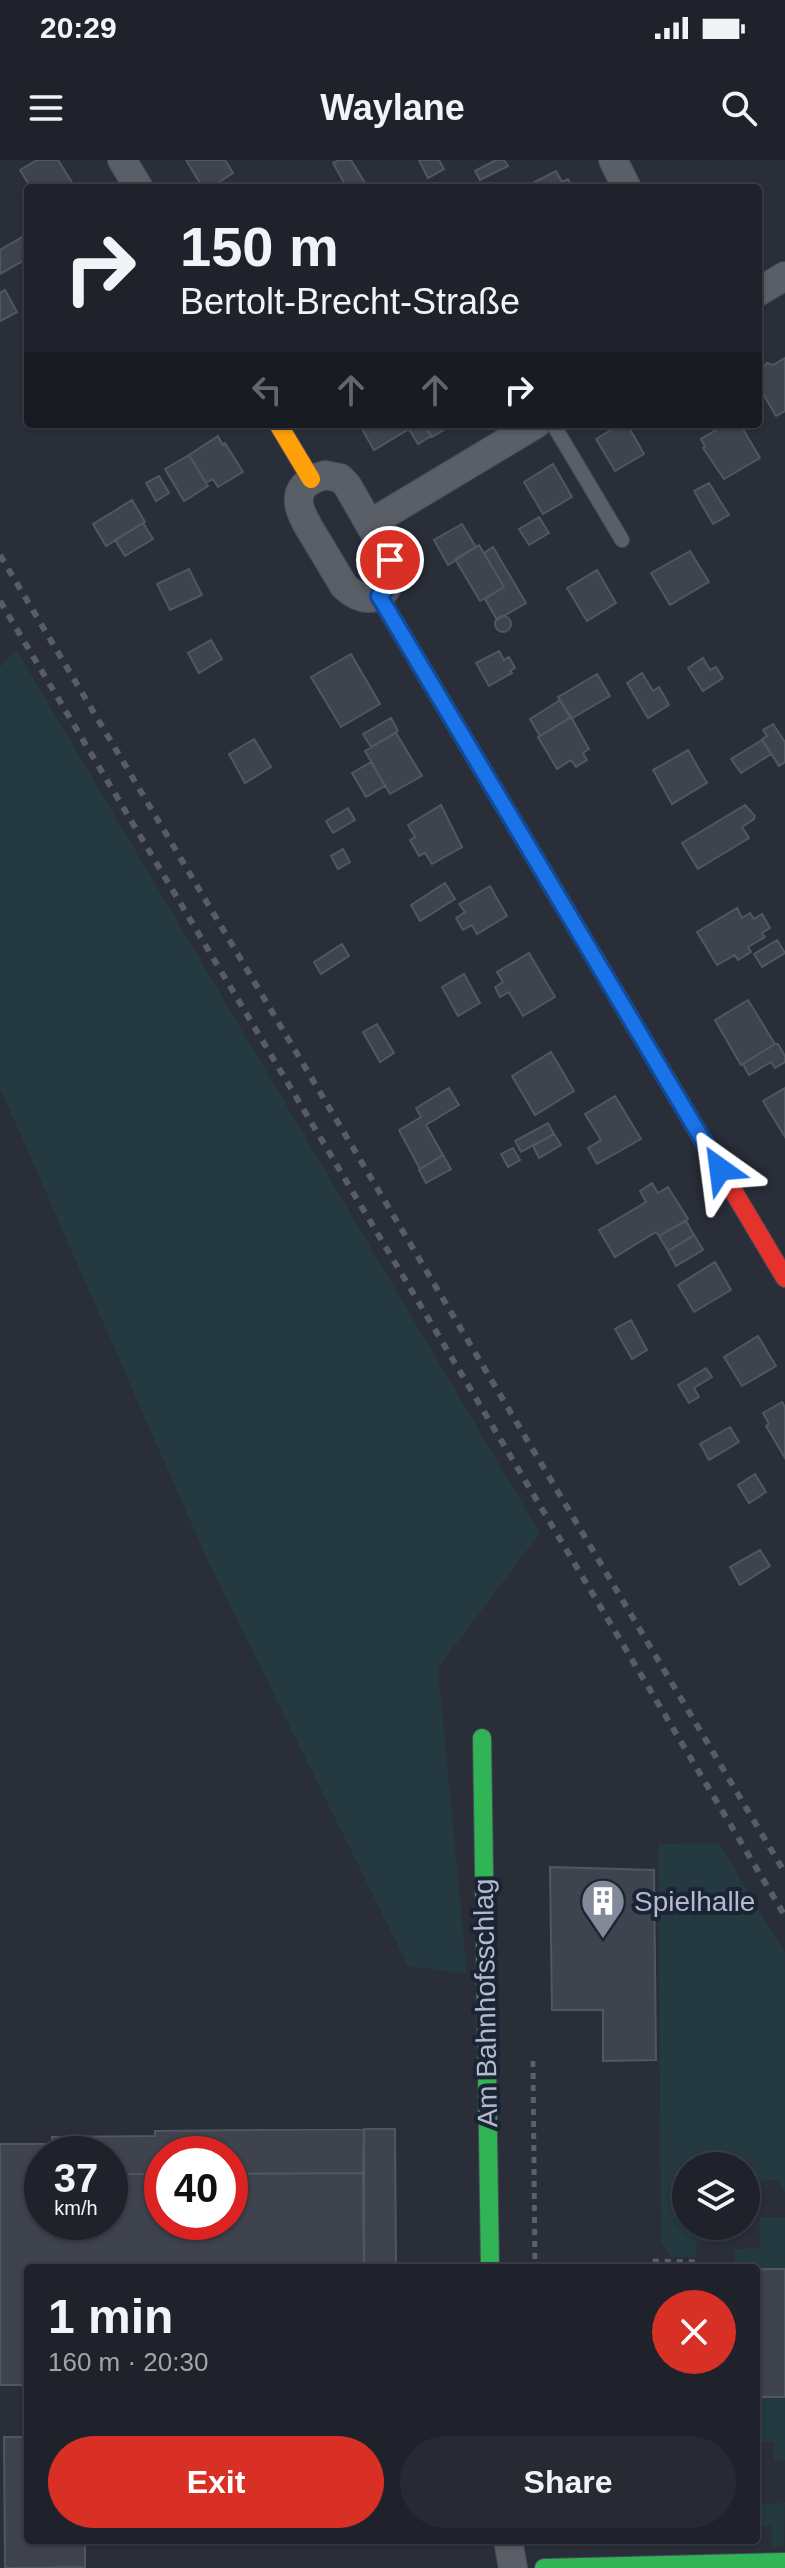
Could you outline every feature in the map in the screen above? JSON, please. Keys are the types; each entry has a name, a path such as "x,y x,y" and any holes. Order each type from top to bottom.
{"street":[{"path":"122,160 137,184"},
{"path":"613,160 625,184"},
{"path":"762,290 785,276"},
{"path":"280,428 311,479"},
{"path":"371,523 529,428"},
{"path":"325,475 340,478 371,523 390,560 393,573 388,588 379,596 366,599 353,595 344,586 301,514 298,498 301,489 311,479 325,475"},
{"path":"379,596 785,1278"},
{"name":"Am Bahnhofsschlag","path":"482,1738 490,2264"},
{"path":"509,2544 513,2568"},
{"path":"544,2568 785,2562"}],"lane":[{"path":"555,428 622,540"}],"path":[{"path":"533,2061 535,2264"},
{"path":"647,2264 650,2261 697,2262"}],"shaded area":[{"path":"16,649 540,1533 438,1668 467,1974 408,1966 206,1557 0,1088 0,667"},
{"path":"719,1843 785,1953 785,2194 779,2180 760,2181 760,2152 672,2152 672,2240 713,2240 697,2242 696,2257 671,2257 661,2243 658,1844"},
{"path":"760,2217 785,2217 785,2269 760,2269 760,2264 734,2264 734,2249 760,2248"},
{"path":"760,2397 785,2397 785,2460 774,2461 774,2442 760,2442"},
{"path":"785,2503 784,2546 772,2546 771,2526 760,2526 760,2504"}],"building":[{"path":"37,160 58,160 73,184 29,184 20,170"},
{"path":"186,160 225,160 233,173 216,184 201,184"},
{"path":"351,160 366,184 345,184 333,163"},
{"path":"419,160 439,160 444,169 428,178"},
{"path":"496,160 504,160 508,166 480,180 475,171"},
{"path":"556,171 562,182 568,179 571,184 531,184"},
{"path":"24,236 24,260 0,274 0,250"},
{"path":"5,290 17,312 0,321 0,293"},
{"path":"785,358 785,411 776,416 762,392 762,369 767,363 773,365"},
{"path":"361,428 408,428 409,429 374,450"},
{"path":"408,428 426,428 431,436 418,444"},
{"path":"426,428 447,428 432,437"},
{"path":"614,428 629,428 644,454 615,471 596,439"},
{"path":"719,428 742,428 760,458 724,479 703,448 701,439"},
{"path":"218,436 243,472 218,487 213,479 206,483 189,455"},
{"path":"189,455 208,486 184,501 165,469"},
{"path":"553,464 572,497 543,514 524,482"},
{"path":"159,476 169,493 156,501 146,483"},
{"path":"709,483 729,515 713,524 694,491"},
{"path":"132,500 145,522 106,546 93,524"},
{"path":"539,517 549,533 529,545 519,529"},
{"path":"143,523 153,539 125,556 115,540"},
{"path":"462,524 476,547 448,565 434,540"},
{"path":"479,545 504,587 480,601 455,559"},
{"path":"493,547 526,603 497,620 485,599 504,587 484,553"},
{"path":"690,551 709,582 670,605 651,573"},
{"path":"189,569 202,595 170,610 157,584"},
{"path":"597,570 616,603 587,621 567,588"},
{"path":"503,616 511,624 503,632 495,624"},
{"path":"211,640 222,659 199,673 188,653"},
{"path":"499,651 504,660 509,657 515,668 510,671 512,673 489,686 476,663"},
{"path":"351,654 380,704 341,727 311,677"},
{"path":"703,658 710,670 716,667 723,678 703,691 688,668"},
{"path":"642,673 653,691 659,687 669,705 648,718 627,683"},
{"path":"597,674 610,696 571,719 558,697"},
{"path":"560,700 571,717 540,736 530,719"},
{"path":"571,717 589,749 583,753 587,760 576,767 571,760 557,769 538,737"},
{"path":"391,718 398,731 371,747 363,734"},
{"path":"773,724 785,742 785,762 779,766 762,739 767,736 763,730"},
{"path":"396,733 422,776 390,794 365,751"},
{"path":"254,739 271,767 245,783 229,754"},
{"path":"762,740 771,754 741,773 731,759"},
{"path":"688,750 707,783 672,804 653,770"},
{"path":"371,762 385,786 366,797 352,773"},
{"path":"441,805 462,847 432,864 425,853 419,856 410,840 415,837 408,825"},
{"path":"745,805 755,816 742,827 749,838 698,869 682,843"},
{"path":"348,808 355,820 333,833 326,821"},
{"path":"343,849 350,862 338,869 331,856"},
{"path":"445,883 455,899 420,921 411,905"},
{"path":"490,886 507,916 477,934 472,925 463,930 456,918 465,912 459,904"},
{"path":"737,908 742,918 750,913 754,919 762,914 770,928 762,933 765,937 748,947 751,952 738,960 735,955 717,965 697,932"},
{"path":"777,940 785,953 762,967 754,954"},
{"path":"342,944 349,956 321,974 314,962"},
{"path":"529,953 555,997 523,1016 509,992 500,997 495,987 503,982 497,972"},
{"path":"464,974 480,1003 458,1016 442,987"},
{"path":"748,1000 775,1044 741,1065 715,1020"},
{"path":"377,1024 394,1053 380,1062 363,1032"},
{"path":"775,1044 785,1056 785,1062 775,1068 771,1062 749,1075 743,1064"},
{"path":"551,1052 574,1091 535,1115 512,1076"},
{"path":"449,1088 459,1105 426,1125 443,1155 420,1169 399,1130 421,1117 416,1108"},
{"path":"785,1088 785,1137 763,1101"},
{"path":"615,1096 641,1139 597,1164 588,1148 601,1140 585,1114"},
{"path":"548,1123 554,1134 521,1152 515,1141"},
{"path":"554,1134 561,1145 539,1158 533,1146"},
{"path":"513,1148 520,1160 508,1167 501,1154"},
{"path":"443,1155 451,1169 426,1183 419,1170"},
{"path":"652,1183 658,1193 668,1187 688,1219 659,1236 656,1232 615,1257 599,1230 646,1202 640,1191"},
{"path":"686,1221 694,1235 668,1251 659,1236"},
{"path":"694,1235 703,1250 676,1266 668,1251"},
{"path":"715,1262 731,1290 694,1312 678,1285"},
{"path":"631,1320 647,1350 632,1359 615,1329"},
{"path":"758,1336 776,1366 742,1386 724,1357"},
{"path":"706,1368 712,1377 694,1388 699,1397 689,1403 678,1385"},
{"path":"782,1402 785,1407 785,1458 766,1426 769,1424 763,1413"},
{"path":"730,1427 739,1442 709,1460 700,1444"},
{"path":"755,1474 766,1492 749,1503 738,1485"},
{"path":"760,1550 770,1566 740,1585 730,1567"},
{"name":"Spielhalle","path":"550,1867 654,1870 656,2060 603,2061 603,2010 552,2010"},
{"path":"364,2129 363,2173 248,2174 248,2136 155,2136 155,2131"},
{"path":"364,2129 395,2129 396,2264 364,2264"},
{"path":"128,2136 144,2136 144,2174 128,2174"},
{"path":"0,2144 24,2144 24,2240 128,2240 128,2174 144,2174 144,2240 248,2240 248,2174 363,2173 364,2264 24,2264 24,2385 0,2385"},
{"path":"760,2269 785,2269 785,2397 760,2397"},
{"path":"4,2437 24,2437 24,2544 85,2544 85,2567 5,2568"}],"railway":[{"path":"0,555 785,1873"},
{"path":"0,601 785,1916"}],"traffic: fast":[{"path":"482,1738 490,2264"},
{"path":"544,2568 785,2562"}],"traffic: slow":[{"path":"280,428 311,479"},
{"path":"379,596 616,994"}],"traffic: jam":[{"path":"616,994 785,1278"}],"place":[{"name":"Spielhalle","path":"603,1940"}],"route":[{"path":"390,560 393,573 388,588 379,596 720,1169"}]}
